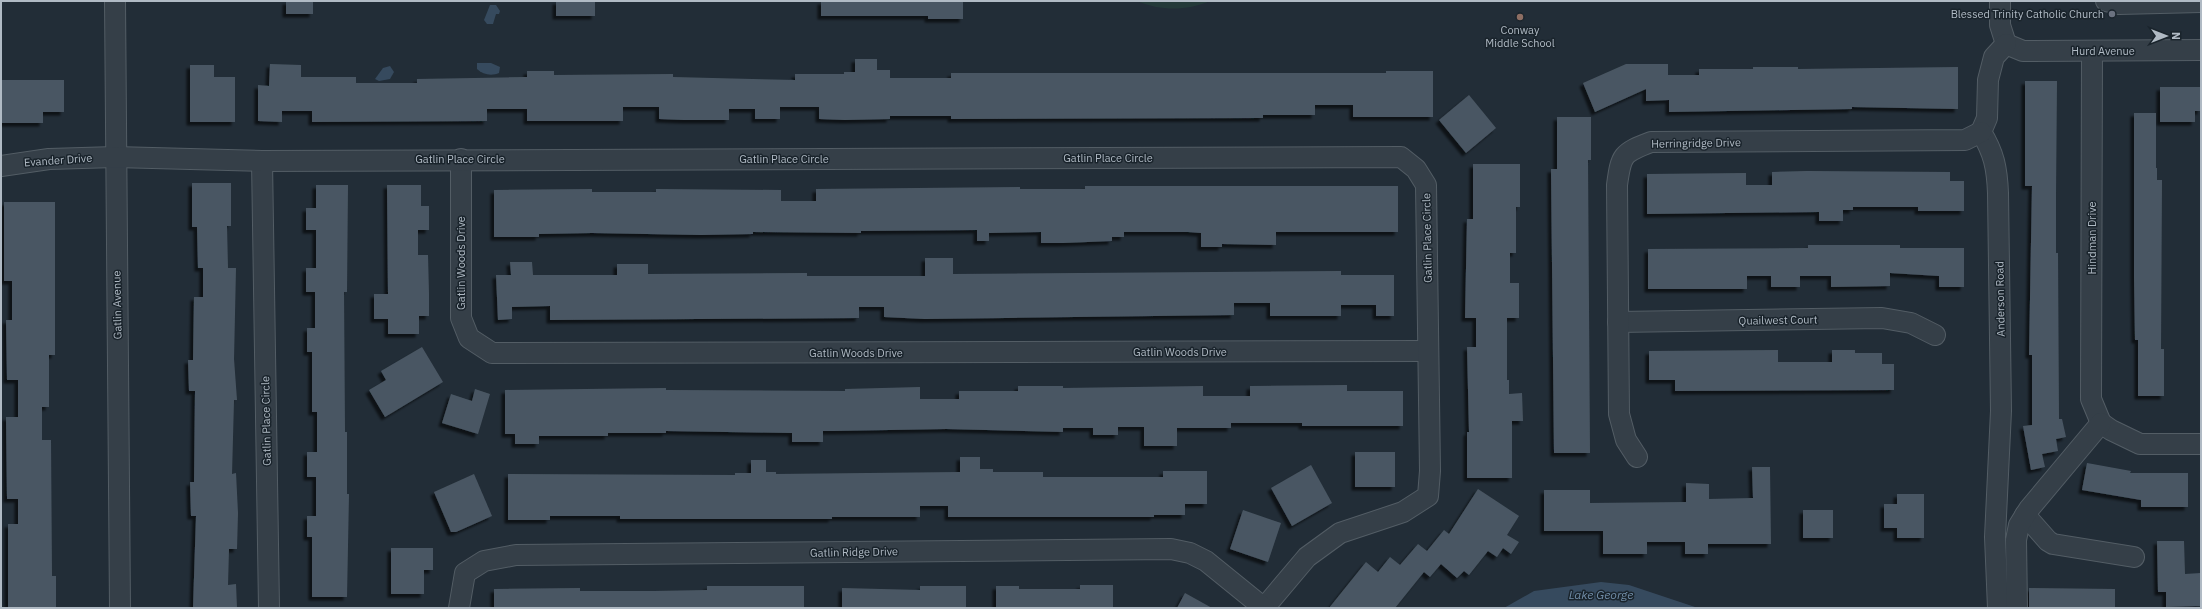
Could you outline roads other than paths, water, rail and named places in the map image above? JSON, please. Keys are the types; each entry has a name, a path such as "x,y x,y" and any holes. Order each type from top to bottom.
{"street":[{"name":"Gatlin Avenue","path":"115,1 115,156 120,608"},
{"path":"1981,132 1987,118 1988,80 1994,57 2006,44 2000,25 2000,1"},
{"path":"2106,1 2119,4 2145,2 2201,2"},
{"name":"Hurd Avenue","path":"2006,44 2023,51 2201,50"},
{"name":"Hindman Drive","path":"2092,51 2091,399 2101,423"},
{"name":"Herringridge Drive","path":"1637,457 1626,440 1619,414 1617,185 1620,163 1629,150 1651,142 1965,140 1981,132"},
{"name":"Anderson Road","path":"1981,132 1989,145 1997,167 1998,193 2001,411 1995,537 1998,608"},
{"name":"Gatlin Place Circle","path":"115,156 262,161 461,159 1401,157 1416,169 1426,185 1430,471 1428,496 1403,512 1340,534 1307,557 1264,608"},
{"name":"Evander Drive","path":"1,166 49,159 115,156"},
{"name":"Gatlin Woods Drive","path":"461,159 461,318 469,338 492,353 1428,351"},
{"name":"Gatlin Place Circle","path":"262,161 269,608"},
{"name":"Quailwest Court","path":"1618,322 1882,318 1911,323 1935,335"},
{"path":"2017,608 2016,540 2019,526 2025,515 2101,423 2111,430 2140,444 2201,444"},
{"path":"2025,515 2048,541 2053,544 2134,557"},
{"name":"Gatlin Ridge Drive","path":"459,608 465,573 484,561 516,555 1171,549 1190,553 1206,561 1264,608"}],"water":[{"path":"490,5 496,5 500,11 499,14 496,14 493,24 487,24 484,20"},
{"path":"477,63 491,63 500,67 499,73 491,75 482,73 477,69"},
{"path":"390,66 394,72 390,79 379,81 375,79 383,68"},
{"name":"Lake George","path":"1601,582 1629,585 1698,608 1504,608 1534,591"}],"place":[{"name":"Blessed Trinity Catholic Church","path":"2112,14"},
{"name":"Conway Middle School","path":"1520,17"}]}
